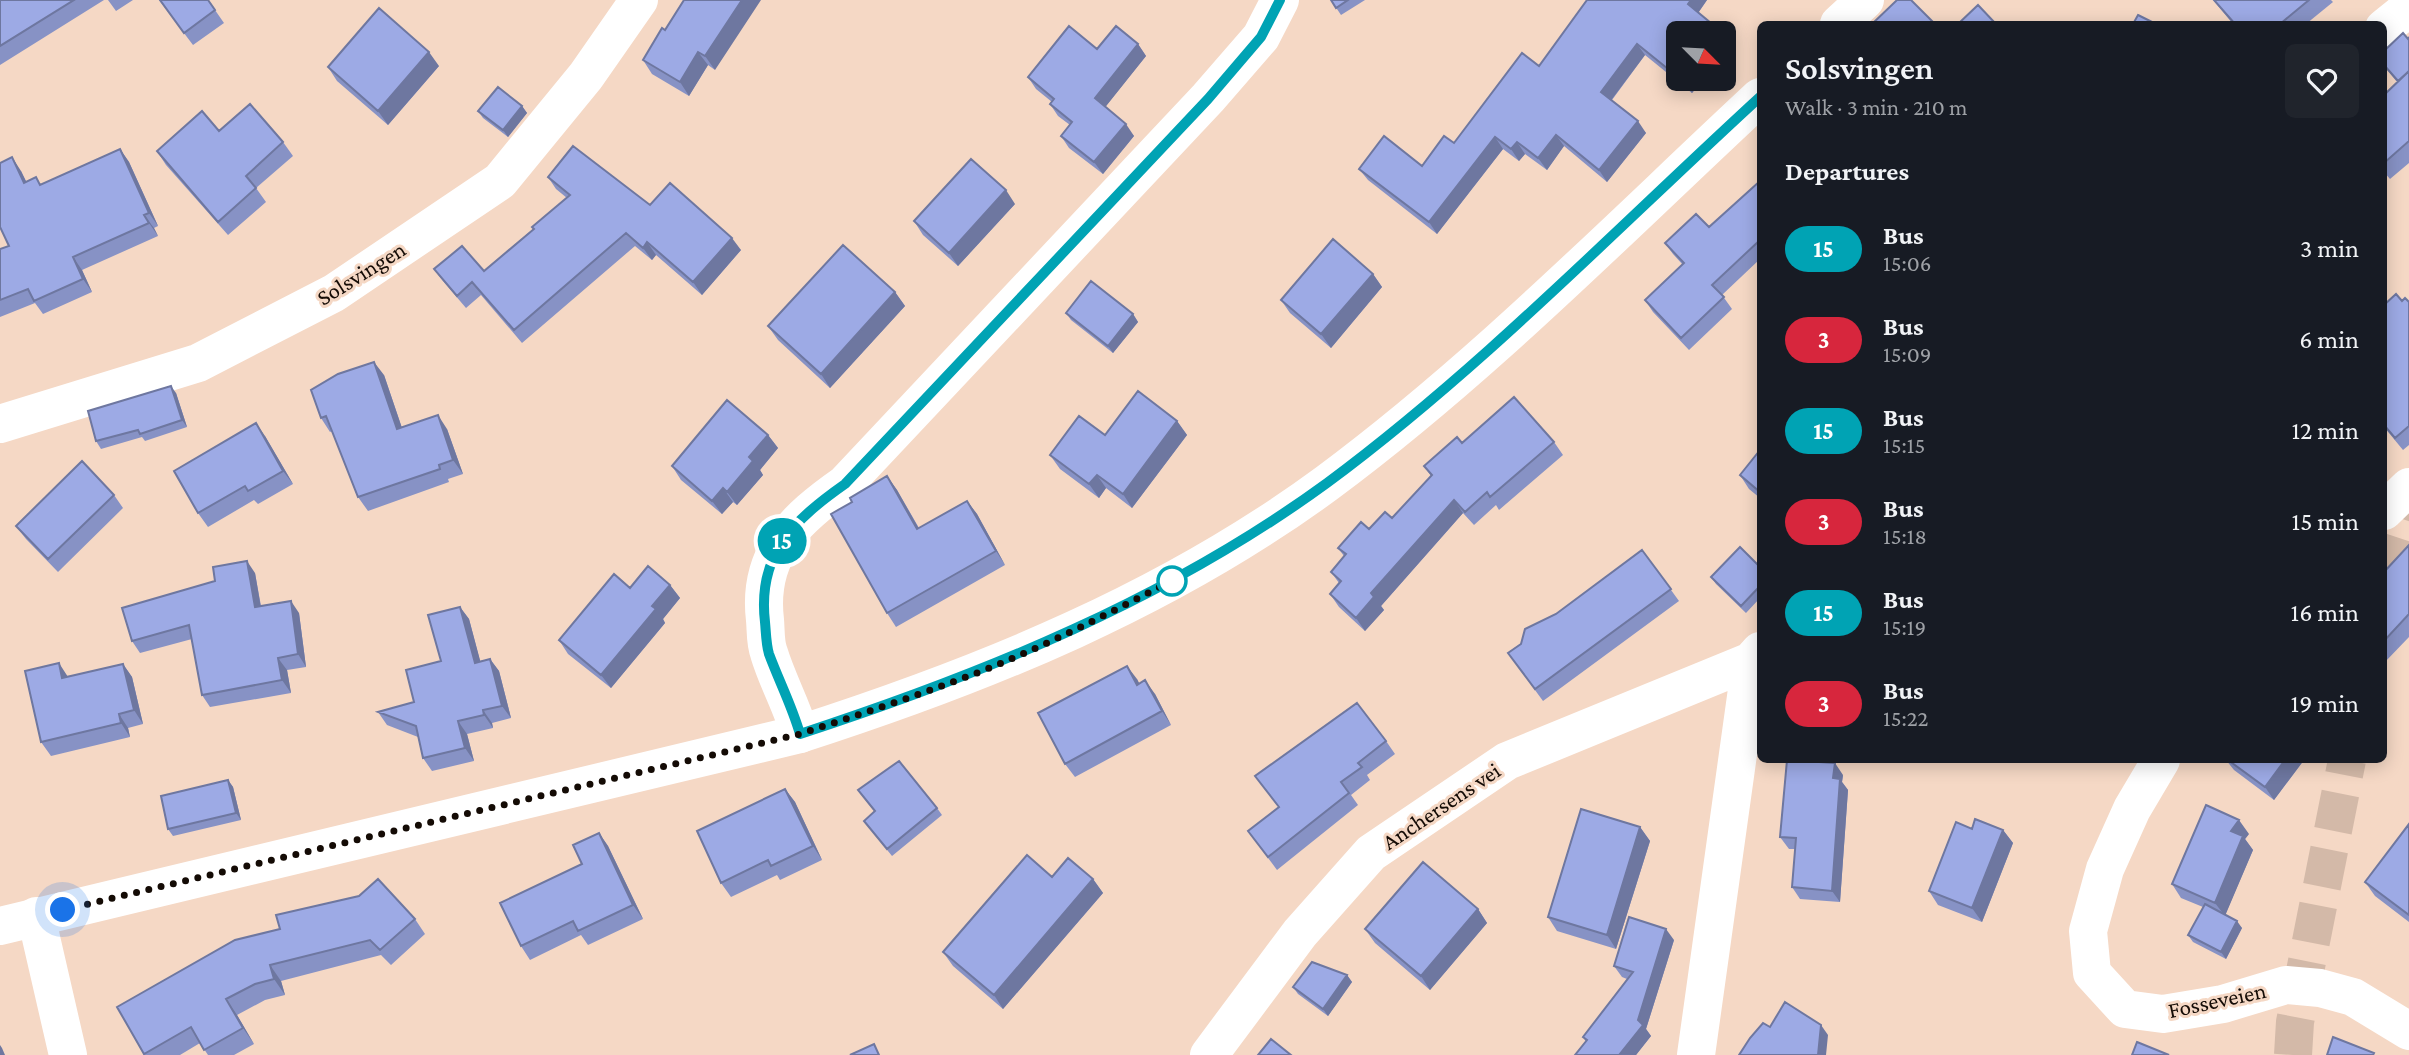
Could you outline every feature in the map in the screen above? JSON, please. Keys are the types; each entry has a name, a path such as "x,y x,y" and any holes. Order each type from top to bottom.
{"street":[{"name":"Solsvingen","path":"0,424 198,363 334,293 500,181 586,76 639,0"},
{"path":"800,734 790,699 768,651 762,600 769,567 784,537 810,509 845,484 1208,99 1261,37 1280,0"},
{"path":"1842,21 1865,0"},
{"path":"2387,26 2409,8"},
{"path":"68,1055 18,921 800,734 914,697 1069,633 1181,576 1325,484 1392,432 1498,339 1757,100"},
{"path":"2387,508 2409,487"},
{"name":"Anchersens vei","path":"1209,1055 1300,933 1371,853 1507,761 1756,657"},
{"name":"Anchersens vei","path":"1696,1055 1756,657"},
{"name":"Fosseveien","path":"2159,763 2132,808 2105,869 2088,930 2091,973 2125,1009 2163,1014 2223,1004 2286,985 2320,988 2353,997 2409,1031"}],"building":[{"path":"0,0 74,0 0,46"},
{"path":"160,0 208,0 215,10 184,33"},
{"path":"684,0 742,0 705,56 698,52 680,82 643,60 662,28 665,30"},
{"path":"1331,0 1348,0 1336,8"},
{"path":"1587,0 1691,0 1688,4 1709,21 1666,21 1666,67 1637,44 1601,92 1638,121 1599,170 1556,135 1538,158 1517,142 1511,149 1495,137 1429,222 1359,169 1384,136 1422,166 1444,136 1454,143 1522,53 1539,66"},
{"path":"1897,0 1911,0 1932,21 1875,21"},
{"path":"2214,0 2309,0 2284,21 2232,21"},
{"path":"1978,5 1993,21 1961,21"},
{"path":"379,8 429,52 378,111 328,67"},
{"path":"2138,15 2150,21 2135,21"},
{"path":"1069,26 1097,49 1116,26 1138,44 1095,98 1126,124 1094,162 1061,136 1072,122 1050,104 1054,99 1028,77"},
{"path":"2403,33 2408,39 2409,37 2409,71 2398,81 2387,68 2387,48"},
{"path":"2409,71 2409,141 2387,160 2387,92"},
{"path":"498,87 522,106 503,130 478,111"},
{"path":"250,104 283,142 246,176 256,188 218,222 157,151 202,111 219,131"},
{"path":"573,146 650,205 670,183 732,238 693,282 647,242 643,248 626,233 514,330 472,282 457,296 434,269 462,246 484,271 534,229 532,227 570,195 548,177"},
{"path":"120,149 149,213 144,215 149,223 73,257 83,279 34,301 28,289 0,300 0,249 9,246 0,227 0,163 12,157 24,183 36,177 40,185"},
{"path":"971,159 1006,190 949,253 914,221"},
{"path":"1757,184 1757,243 1712,285 1724,297 1681,338 1645,300 1684,263 1665,243 1696,214 1709,227"},
{"path":"1333,239 1373,274 1321,334 1281,300"},
{"path":"843,245 895,292 821,374 768,326"},
{"path":"1091,281 1133,314 1108,346 1066,313"},
{"path":"2396,294 2402,301 2405,298 2409,302 2409,426 2395,438 2387,429 2387,302"},
{"path":"374,362 397,429 438,415 453,460 439,465 440,469 358,497 326,416 321,418 311,390 338,374"},
{"path":"171,386 182,420 140,434 138,430 96,441 88,411"},
{"path":"1138,391 1177,421 1123,494 1097,475 1089,484 1050,455 1079,416 1105,435"},
{"path":"1514,397 1554,442 1490,497 1487,492 1465,512 1454,500 1371,593 1374,597 1356,618 1330,594 1341,581 1331,572 1346,554 1338,548 1361,522 1369,529 1385,512 1392,518 1432,475 1424,466 1457,437 1462,443"},
{"path":"727,400 768,435 749,457 753,461 727,492 723,488 712,501 672,466"},
{"path":"256,423 283,471 248,491 245,486 198,513 174,471"},
{"path":"1757,454 1757,489 1740,475"},
{"path":"82,461 114,495 48,559 16,526"},
{"path":"887,476 917,529 967,501 996,551 887,613 831,514 852,502 850,498"},
{"path":"2409,545 2409,614 2387,638 2387,569"},
{"path":"1740,547 1757,564 1757,589 1741,606 1711,577"},
{"path":"1642,550 1671,589 1535,689 1508,653 1521,644 1525,629 1556,614"},
{"path":"247,561 255,607 291,601 298,654 278,658 282,680 202,695 189,625 132,641 122,608 215,581 213,567"},
{"path":"648,566 670,585 652,606 656,609 601,675 559,640 614,574 630,588"},
{"path":"460,607 475,663 490,659 502,706 483,710 484,715 458,721 465,748 423,758 416,726 378,712 414,702 406,670 441,661 428,615"},
{"path":"59,663 62,678 123,664 134,710 119,714 121,723 41,742 25,671"},
{"path":"1127,666 1137,685 1145,680 1162,711 1065,764 1038,713"},
{"path":"1357,703 1386,741 1358,763 1362,767 1341,782 1349,793 1268,857 1248,831 1279,807 1255,776"},
{"path":"899,761 937,808 887,849 864,821 875,811 858,790"},
{"path":"1787,763 1835,763 1833,778 1840,779 1832,891 1792,887 1796,838 1780,837"},
{"path":"2232,763 2283,763 2265,787"},
{"path":"228,780 236,813 168,829 161,796"},
{"path":"785,789 813,846 771,866 768,860 721,883 697,831"},
{"path":"2206,805 2239,820 2231,831 2243,836 2215,903 2172,884"},
{"path":"1581,809 1640,827 1607,935 1548,917"},
{"path":"1975,819 2003,830 1972,908 1929,891 1956,822 1972,829"},
{"path":"2409,824 2409,915 2365,882"},
{"path":"599,833 633,905 578,931 573,921 521,946 500,903 582,864 573,845"},
{"path":"1027,855 1052,877 1068,858 1093,879 994,995 943,952"},
{"path":"1423,862 1478,909 1421,976 1365,929"},
{"path":"378,879 415,919 380,950 370,940 270,965 274,979 255,984 226,999 243,1028 204,1050 191,1027 144,1054 117,1007 235,940 280,929 276,915 359,896"},
{"path":"2205,904 2237,921 2221,952 2188,935"},
{"path":"1629,917 1666,929 1638,1020 1643,1025 1619,1055 1575,1055 1587,1040 1583,1037 1633,972 1614,966"},
{"path":"1312,962 1347,975 1323,1009 1293,987"},
{"path":"1785,1002 1821,1025 1818,1055 1739,1055 1763,1023 1770,1027"},
{"path":"2333,1037 2374,1053 2327,1055"},
{"path":"1271,1039 1291,1055 1258,1055"},
{"path":"2137,1042 2169,1055 2132,1055"},
{"path":"874,1044 879,1055 850,1055"}],"tunnel":[{"path":"2387,564 2409,499"},
{"path":"2293,1055 2295,1022 2346,763"}],"bus line":[{"name":"15","path":"1280,0 1261,37 1208,99 845,484 810,509 784,537 769,567 762,600 768,651 790,699 800,734 914,697 1049,642 1181,576 1249,535 1325,484 1392,432 1498,339 1757,100"}],"route":[{"path":"63,910 800,734 914,697 989,668 1069,633 1181,576 1172,581"}]}
